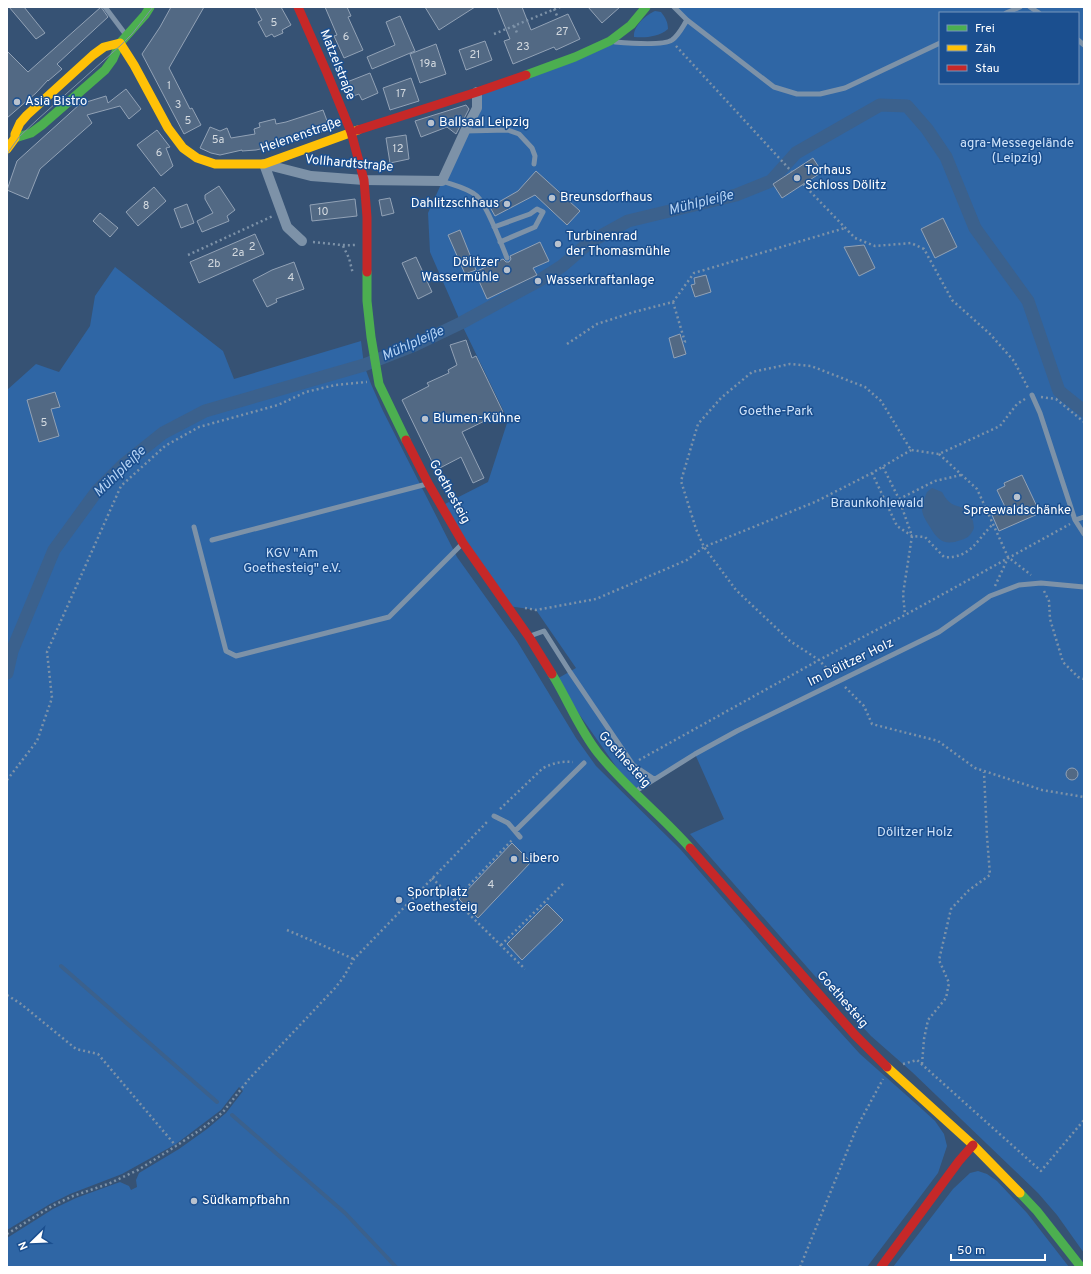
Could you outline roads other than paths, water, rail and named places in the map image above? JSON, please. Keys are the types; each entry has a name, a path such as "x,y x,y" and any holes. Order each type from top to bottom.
{"main road":[{"path":"11,137 31,133 105,70 113,59 120,43 150,7"},
{"name":"Matzelstraße","path":"298,7 327,72 351,132"},
{"path":"610,41 631,25 646,7"},
{"name":"Helenenstraße","path":"120,43 134,64 168,128 183,148 197,158 215,164 264,164 351,132 477,92 575,57 610,41"},
{"path":"7,149 11,137 15,134 20,123 30,111 93,55 104,47 120,43"},
{"name":"Goethesteig","path":"351,132 364,180 367,217 367,301 379,384 428,483 463,543 530,637 559,686 584,733 603,759 681,838 855,1035 889,1069 973,1145 1037,1210 1080,1267"},
{"path":"881,1267 959,1161 973,1145"}],"street":[{"path":"442,181 477,108 477,92"},
{"path":"264,164 287,227 302,241"},
{"name":"Vollhardtstraße","path":"264,164 312,176 364,180 442,181"}],"lane":[{"path":"105,7 127,36"},
{"path":"674,7 687,20 774,87 797,94 820,94 845,88 939,43"},
{"path":"1008,12 1020,7"},
{"path":"610,41 648,44 671,41 687,20"},
{"path":"465,131 508,130 519,134 532,148 535,156 534,164"},
{"path":"442,181 464,189 477,196 494,227 507,258"},
{"path":"494,227 530,214 537,209 543,212 535,227 500,242"},
{"path":"1032,395 1040,413 1075,520 1084,534"},
{"path":"212,540 428,483"},
{"path":"1075,520 1084,517"},
{"path":"194,527 226,651 236,656 389,617 463,543"},
{"name":"Im Dölitzer Holz","path":"634,792 695,754 737,731 939,632 990,596 1019,585 1041,583 1084,587"},
{"path":"530,637 544,631 633,765 654,779"},
{"path":"494,816 508,823 518,834 584,763"}],"waterway":[{"name":"Mühlpleiße","path":"7,673 12,651 54,550 97,491 123,465 163,433 205,411 364,365 415,345 461,323 540,280 562,266 590,242 628,221 736,195 771,181 796,153 880,105 907,106 927,129 946,157 975,228 1028,301 1059,391 1084,411"},
{"path":"61,966 217,1102"},
{"path":"232,1115 345,1213 396,1267"}],"tram line":[{"path":"7,154 19,137 132,34 153,7"}],"place":[{"name":"Asia Bistro","path":"17,102"},
{"name":"Ballsaal Leipzig","path":"431,123"},
{"name":"Torhaus Schloss Dölitz","path":"797,178"},
{"name":"Breunsdorfhaus","path":"552,198"},
{"name":"Dahlitzschhaus","path":"507,204"},
{"name":"Turbinenrad der Thomasmühle","path":"558,244"},
{"name":"Dölitzer Wassermühle","path":"507,270"},
{"name":"Wasserkraftanlage","path":"538,281"},
{"name":"Blumen-Kühne","path":"425,419"},
{"name":"Spreewaldschänke","path":"1017,497"},
{"name":"Libero","path":"514,859"},
{"name":"Sportplatz Goethesteig","path":"399,900"},
{"name":"Südkampfbahn","path":"194,1201"}],"park label":[{"name":"agra-Messegelände (Leipzig)","path":"1017,152"},
{"name":"Goethe-Park","path":"776,412"},
{"name":"Braunkohlewald","path":"877,504"},
{"name":"KGV \"Am Goethesteig\" e.V.","path":"292,562"},
{"name":"Dölitzer Holz","path":"915,833"}]}
